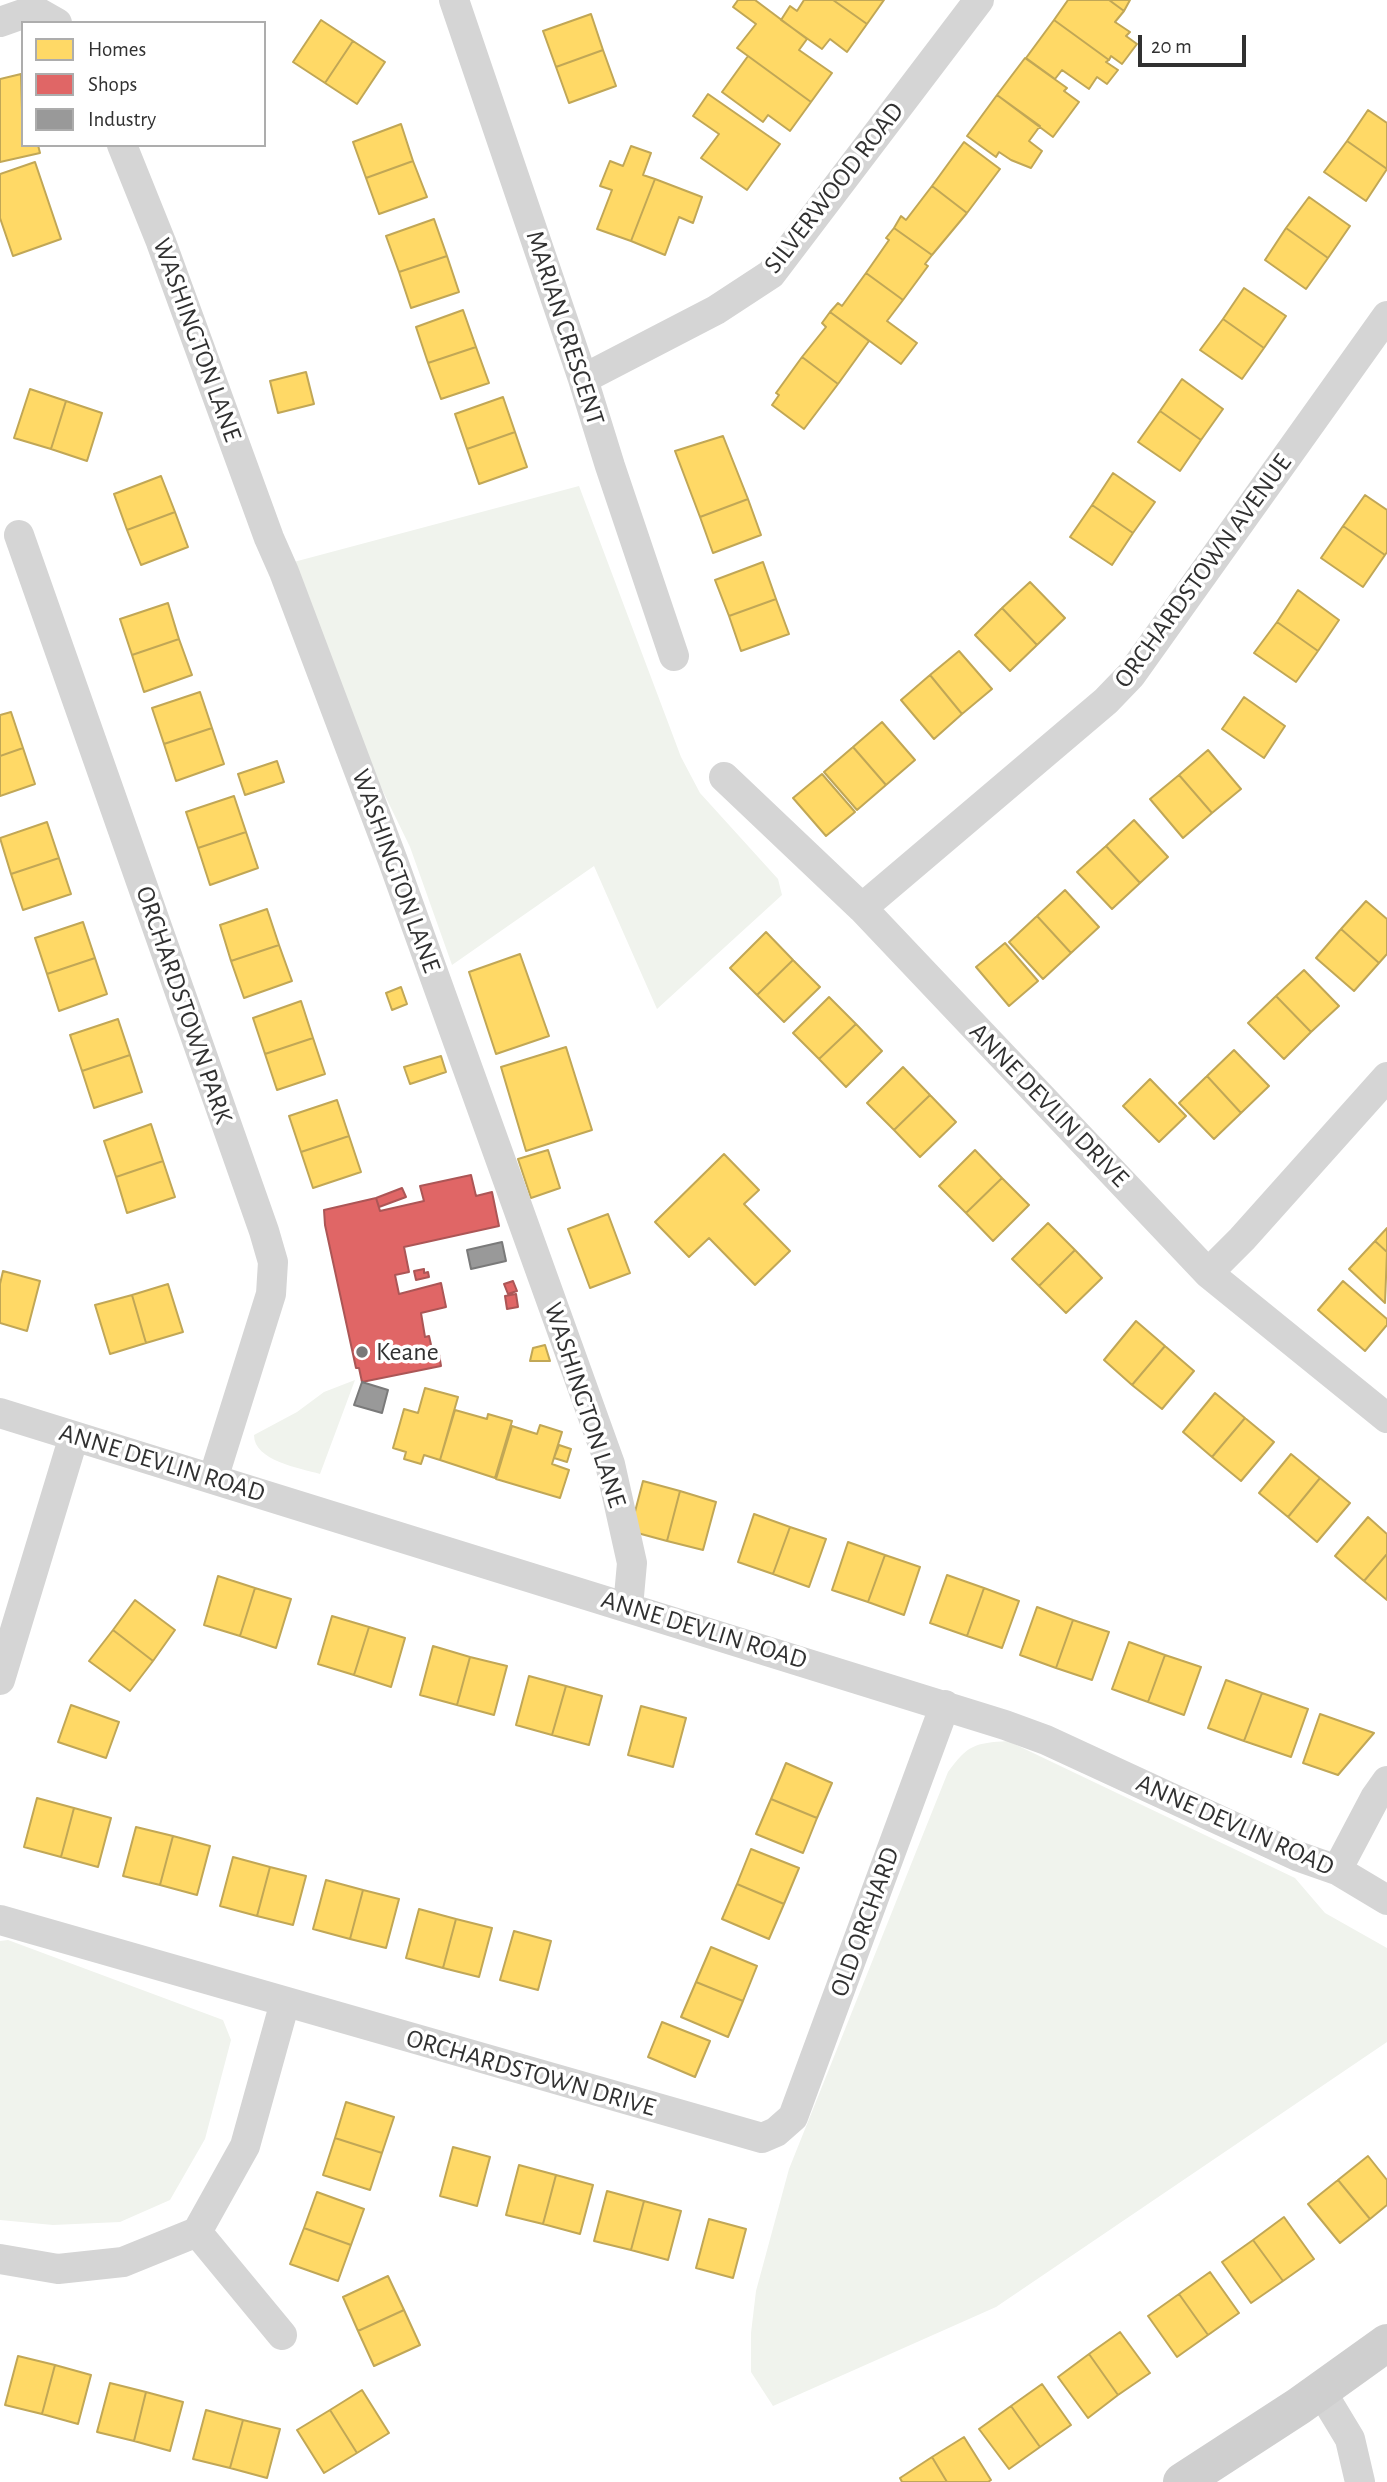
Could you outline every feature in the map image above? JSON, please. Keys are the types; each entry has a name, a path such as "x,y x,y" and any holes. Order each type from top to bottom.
{"main road":[{"path":"1182,2482 1321,2391 1387,2343"}],"street":[{"name":"MARIAN CRESCENT","path":"454,0 674,656"},
{"name":"SILVERWOOD ROAD","path":"583,379 716,310 771,274 979,0"},
{"path":"0,22 46,16"},
{"name":"WASHINGTON LANE","path":"123,147 161,242 269,538 393,861 610,1464 632,1563 628,1607"},
{"name":"ORCHARDSTOWN AVENUE","path":"863,908 1106,701 1131,675 1387,316"},
{"name":"ORCHARDSTOWN PARK","path":"19,535 260,1218 272,1262 271,1294 213,1479"},
{"name":"ANNE DEVLIN DRIVE","path":"724,777 863,908 1208,1273 1387,1418"},
{"path":"1208,1273 1242,1239 1387,1077"},
{"name":"ANNE DEVLIN ROAD","path":"0,1413 945,1705 1045,1740 1297,1856 1337,1870 1387,1900"},
{"path":"0,1680 74,1436"},
{"name":"OLD ORCHARD","path":"776,2133 793,2117 945,1705"},
{"path":"1337,1870 1387,1780"},
{"name":"ORCHARDSTOWN DRIVE","path":"0,1920 723,2128 762,2138 776,2133"},
{"path":"0,2259 58,2269 123,2262 197,2232 245,2146 285,2002"},
{"path":"197,2232 282,2336"},
{"path":"1321,2391 1350,2439 1360,2482"}],"shaded area":[{"path":"579,486 681,757 700,793 778,879 782,895 657,1009 594,866 452,965 410,847 339,701 290,563"},
{"path":"355,1380 320,1474 279,1462 256,1444 254,1435 297,1412 324,1392"},
{"path":"1008,1741 1295,1878 1325,1913 1387,1948 1387,2042 996,2307 773,2406 751,2372 751,2333 756,2291 789,2169 948,1772 961,1756 973,1747"},
{"path":"8,1940 223,2020 231,2040 205,2139 170,2200 120,2222 53,2225 0,2220 0,1941"}],"building: Homes":[{"path":"738,0 755,0 807,39 799,50 832,73 811,102 737,48 756,24 733,7"},
{"path":"804,0 833,0 867,24 847,52 830,39 822,49 781,20 790,6 797,11"},
{"path":"833,0 884,0 867,24"},
{"path":"1068,0 1109,0 1124,11 1115,22 1130,32 1126,36 1137,44 1122,64 1111,56 1109,60 1054,20"},
{"path":"1109,0 1130,0 1124,11"},
{"path":"591,14 603,50 556,67 543,31"},
{"path":"321,20 353,41 325,83 293,62"},
{"path":"1054,20 1109,60 1106,62 1118,70 1107,84 1097,77 1089,89 1062,70 1055,79 1026,58"},
{"path":"353,41 385,62 357,104 325,83"},
{"path":"603,50 616,86 569,103 556,67"},
{"path":"748,56 811,102 790,131 768,115 763,122 722,92"},
{"path":"1025,58 1067,88 1064,91 1079,102 1053,137 997,95"},
{"path":"21,74 21,147 38,147 40,153 0,162 0,79"},
{"path":"708,94 780,144 747,190 701,158 719,134 693,116"},
{"path":"997,95 1040,126 1029,141 1042,151 1031,168 999,152 996,157 967,136"},
{"path":"1368,110 1387,123 1387,169 1347,141"},
{"path":"401,124 413,161 366,178 353,142"},
{"path":"1347,141 1387,169 1366,201 1324,172"},
{"path":"964,142 1000,169 967,213 932,186"},
{"path":"631,146 651,153 643,175 655,179 631,241 597,229 612,190 600,186 610,161 623,166"},
{"path":"413,161 427,197 379,214 366,178"},
{"path":"35,162 61,239 13,256 0,218 0,174"},
{"path":"655,179 702,197 693,223 679,217 665,255 631,241"},
{"path":"932,186 967,213 932,255 894,228 901,216 906,220"},
{"path":"1309,197 1350,226 1328,258 1286,228"},
{"path":"434,219 447,256 399,272 386,236"},
{"path":"894,228 932,255 925,264 928,266 903,300 866,273"},
{"path":"1286,228 1328,258 1306,289 1265,260"},
{"path":"447,256 459,292 411,308 399,272"},
{"path":"866,273 903,300 887,321 917,343 901,364 830,312 838,303 842,306"},
{"path":"1244,288 1286,316 1264,348 1223,319"},
{"path":"463,310 476,347 428,363 416,327"},
{"path":"830,312 869,341 838,384 802,357 826,327 822,323"},
{"path":"1223,319 1264,348 1242,379 1200,350"},
{"path":"476,347 489,383 441,399 428,363"},
{"path":"802,357 838,384 804,429 772,405 779,395 776,393"},
{"path":"306,372 314,404 278,413 270,381"},
{"path":"1182,379 1223,409 1201,440 1160,411"},
{"path":"30,389 66,401 51,449 14,438"},
{"path":"503,397 515,432 467,449 455,414"},
{"path":"66,401 102,413 87,461 51,449"},
{"path":"1160,411 1201,440 1180,471 1138,442"},
{"path":"515,432 527,467 479,484 467,449"},
{"path":"723,436 748,499 700,517 675,451"},
{"path":"1113,473 1155,502 1133,533 1092,505"},
{"path":"161,476 175,512 127,530 114,494"},
{"path":"1365,495 1387,510 1385,555 1343,526"},
{"path":"748,499 761,535 713,553 700,517"},
{"path":"1092,505 1133,533 1112,565 1070,537"},
{"path":"175,512 188,547 141,565 127,530"},
{"path":"1343,526 1385,555 1363,587 1321,558"},
{"path":"763,562 776,599 729,616 715,580"},
{"path":"1030,582 1065,618 1037,645 1002,608"},
{"path":"1298,590 1339,620 1318,651 1277,622"},
{"path":"776,599 789,634 741,651 729,616"},
{"path":"168,603 179,639 132,655 120,619"},
{"path":"1002,608 1037,645 1010,671 975,635"},
{"path":"1277,622 1318,651 1296,682 1254,653"},
{"path":"179,639 192,675 144,692 132,655"},
{"path":"959,651 992,689 962,714 930,675"},
{"path":"930,675 962,714 934,739 901,700"},
{"path":"200,692 212,728 164,744 152,708"},
{"path":"1244,697 1285,726 1264,758 1222,729"},
{"path":"11,712 23,748 0,756 0,715"},
{"path":"882,722 915,760 886,785 853,747"},
{"path":"212,728 224,764 176,781 164,744"},
{"path":"853,747 886,785 857,810 824,772"},
{"path":"23,748 35,784 0,796 0,756"},
{"path":"1208,750 1241,789 1212,813 1179,775"},
{"path":"277,761 284,782 245,795 238,774"},
{"path":"822,774 855,812 826,836 793,798"},
{"path":"1179,775 1212,813 1183,838 1150,799"},
{"path":"234,796 246,832 198,848 186,812"},
{"path":"1134,820 1168,857 1140,883 1106,846"},
{"path":"47,822 59,858 11,874 0,838"},
{"path":"246,832 258,868 210,885 198,848"},
{"path":"1106,846 1140,883 1112,909 1077,872"},
{"path":"59,858 71,894 23,910 11,874"},
{"path":"1065,890 1099,927 1071,953 1037,916"},
{"path":"1366,901 1387,919 1387,954 1379,963 1341,929"},
{"path":"267,909 279,945 231,961 220,925"},
{"path":"1037,916 1071,953 1043,979 1009,942"},
{"path":"83,922 95,958 47,974 35,938"},
{"path":"1341,929 1379,963 1354,991 1316,958"},
{"path":"766,932 793,960 757,995 730,968"},
{"path":"1005,943 1038,981 1009,1006 976,967"},
{"path":"279,945 292,981 244,998 231,961"},
{"path":"520,954 549,1036 496,1054 469,972"},
{"path":"95,958 107,994 59,1011 47,974"},
{"path":"793,960 820,987 784,1022 757,995"},
{"path":"1304,970 1339,1006 1311,1032 1276,996"},
{"path":"401,987 407,1004 392,1010 386,993"},
{"path":"1276,996 1311,1032 1284,1059 1248,1023"},
{"path":"829,997 856,1024 819,1059 793,1033"},
{"path":"301,1001 313,1038 265,1054 253,1018"},
{"path":"118,1019 130,1055 82,1071 70,1035"},
{"path":"856,1024 882,1051 846,1087 819,1059"},
{"path":"313,1038 325,1074 277,1090 265,1054"},
{"path":"566,1047 592,1130 526,1151 501,1067"},
{"path":"1234,1050 1269,1086 1241,1113 1207,1076"},
{"path":"130,1055 142,1092 94,1108 82,1071"},
{"path":"441,1056 446,1072 410,1084 404,1067"},
{"path":"903,1067 930,1095 894,1130 867,1103"},
{"path":"1207,1076 1241,1113 1214,1139 1179,1103"},
{"path":"1150,1079 1186,1116 1159,1142 1123,1106"},
{"path":"930,1095 956,1122 920,1157 894,1130"},
{"path":"337,1100 349,1136 301,1152 289,1116"},
{"path":"151,1124 163,1161 116,1177 104,1141"},
{"path":"349,1136 361,1172 313,1188 301,1152"},
{"path":"548,1150 560,1188 531,1198 518,1159"},
{"path":"975,1150 1002,1178 966,1213 939,1186"},
{"path":"724,1154 759,1190 744,1204 790,1251 755,1285 709,1238 689,1257 655,1222"},
{"path":"163,1161 175,1197 127,1213 116,1177"},
{"path":"1002,1178 1029,1205 993,1241 966,1213"},
{"path":"608,1214 630,1273 590,1288 568,1229"},
{"path":"1048,1223 1075,1250 1039,1286 1012,1259"},
{"path":"1387,1228 1387,1252 1375,1241"},
{"path":"1375,1241 1387,1252 1385,1303 1349,1269"},
{"path":"1075,1250 1102,1278 1066,1313 1039,1286"},
{"path":"3,1271 40,1281 27,1331 0,1323 0,1284"},
{"path":"1343,1281 1387,1319 1387,1325 1365,1351 1318,1310"},
{"path":"168,1284 183,1332 146,1343 132,1295"},
{"path":"132,1295 146,1343 110,1354 95,1305"},
{"path":"1136,1321 1165,1346 1132,1385 1104,1360"},
{"path":"545,1345 550,1361 530,1361 533,1348"},
{"path":"1165,1346 1194,1371 1162,1409 1132,1385"},
{"path":"425,1388 458,1397 440,1460 424,1455 421,1464 404,1459 406,1452 393,1448 404,1409 418,1413"},
{"path":"1215,1393 1245,1418 1212,1457 1183,1432"},
{"path":"455,1410 487,1419 488,1414 512,1421 495,1478 440,1460"},
{"path":"1245,1418 1274,1442 1241,1481 1212,1457"},
{"path":"540,1425 562,1432 552,1464 569,1470 560,1498 496,1479 512,1426 537,1434"},
{"path":"559,1445 571,1449 567,1462 554,1458"},
{"path":"1291,1454 1320,1478 1288,1517 1259,1493"},
{"path":"1320,1478 1350,1503 1317,1542 1288,1517"},
{"path":"643,1481 680,1491 667,1541 630,1531"},
{"path":"680,1491 716,1502 703,1550 667,1541"},
{"path":"754,1514 790,1527 773,1574 738,1562"},
{"path":"1368,1517 1387,1534 1387,1554 1364,1581 1335,1556"},
{"path":"790,1527 826,1539 809,1587 773,1574"},
{"path":"848,1542 885,1555 868,1602 832,1590"},
{"path":"1387,1554 1387,1600 1364,1581"},
{"path":"885,1555 920,1567 904,1615 868,1602"},
{"path":"947,1575 984,1588 967,1636 930,1623"},
{"path":"218,1576 255,1588 240,1636 204,1625"},
{"path":"255,1588 291,1599 276,1648 240,1636"},
{"path":"984,1588 1019,1601 1002,1648 967,1636"},
{"path":"135,1600 175,1630 153,1661 113,1630"},
{"path":"1037,1607 1073,1620 1056,1668 1020,1655"},
{"path":"332,1616 369,1627 354,1675 318,1664"},
{"path":"1073,1620 1109,1632 1092,1680 1056,1668"},
{"path":"369,1627 405,1638 391,1687 354,1675"},
{"path":"113,1630 153,1661 130,1691 89,1661"},
{"path":"1129,1642 1165,1655 1148,1702 1112,1689"},
{"path":"433,1646 470,1657 457,1705 420,1695"},
{"path":"1165,1655 1201,1667 1184,1715 1148,1702"},
{"path":"470,1657 507,1666 494,1715 457,1705"},
{"path":"529,1676 566,1686 552,1735 516,1725"},
{"path":"1226,1680 1262,1693 1244,1741 1208,1728"},
{"path":"566,1686 602,1696 589,1745 552,1735"},
{"path":"1262,1693 1308,1709 1291,1757 1244,1741"},
{"path":"71,1705 119,1722 106,1758 58,1742"},
{"path":"641,1706 686,1718 673,1767 628,1755"},
{"path":"1320,1714 1374,1733 1338,1775 1303,1763"},
{"path":"786,1763 832,1783 817,1818 771,1799"},
{"path":"37,1798 74,1808 61,1857 24,1847"},
{"path":"771,1799 817,1818 803,1853 756,1834"},
{"path":"74,1808 111,1818 98,1867 61,1857"},
{"path":"136,1827 173,1836 160,1885 123,1876"},
{"path":"173,1836 210,1846 197,1895 160,1885"},
{"path":"751,1849 799,1868 784,1904 737,1884"},
{"path":"233,1857 270,1867 257,1916 220,1906"},
{"path":"270,1867 306,1876 293,1925 257,1916"},
{"path":"326,1880 363,1890 350,1939 313,1929"},
{"path":"737,1884 784,1904 769,1939 722,1919"},
{"path":"363,1890 399,1899 386,1948 350,1939"},
{"path":"419,1909 456,1919 443,1968 406,1958"},
{"path":"456,1919 492,1928 479,1977 443,1968"},
{"path":"514,1931 551,1941 538,1990 500,1980"},
{"path":"711,1947 757,1966 743,2001 696,1982"},
{"path":"696,1982 743,2001 728,2037 681,2017"},
{"path":"662,2022 710,2041 695,2077 648,2057"},
{"path":"346,2102 394,2117 382,2153 335,2138"},
{"path":"335,2138 382,2153 370,2190 323,2175"},
{"path":"453,2147 490,2157 477,2206 440,2196"},
{"path":"1368,2156 1387,2180 1387,2205 1370,2219 1338,2180"},
{"path":"519,2165 556,2175 543,2224 506,2215"},
{"path":"556,2175 593,2185 580,2234 543,2224"},
{"path":"1338,2180 1370,2219 1340,2243 1308,2204"},
{"path":"607,2191 644,2201 631,2250 594,2241"},
{"path":"317,2192 364,2209 351,2245 304,2228"},
{"path":"644,2201 681,2211 668,2260 631,2250"},
{"path":"1284,2217 1314,2259 1283,2281 1253,2240"},
{"path":"709,2219 746,2229 733,2278 696,2268"},
{"path":"304,2228 351,2245 338,2281 290,2264"},
{"path":"1253,2240 1283,2281 1251,2303 1222,2262"},
{"path":"1210,2272 1239,2313 1208,2335 1179,2294"},
{"path":"388,2276 404,2310 358,2331 343,2297"},
{"path":"1179,2294 1208,2335 1177,2357 1148,2316"},
{"path":"404,2310 420,2345 374,2366 358,2331"},
{"path":"1120,2332 1150,2373 1118,2395 1089,2354"},
{"path":"1089,2354 1118,2395 1088,2418 1058,2377"},
{"path":"18,2356 55,2365 42,2414 5,2405"},
{"path":"55,2365 91,2375 78,2424 42,2414"},
{"path":"110,2383 146,2392 134,2441 97,2432"},
{"path":"1042,2384 1071,2425 1040,2447 1011,2406"},
{"path":"362,2390 389,2433 357,2453 330,2410"},
{"path":"146,2392 183,2402 170,2451 134,2441"},
{"path":"1011,2406 1040,2447 1009,2469 979,2429"},
{"path":"206,2410 243,2420 230,2468 193,2459"},
{"path":"330,2410 357,2453 324,2473 297,2430"},
{"path":"243,2420 280,2429 267,2478 230,2468"},
{"path":"964,2437 991,2480 988,2482 947,2482 932,2457"},
{"path":"932,2457 947,2482 902,2482 900,2478"}],"building: Shops":[{"path":"471,1175 476,1196 492,1192 499,1226 404,1247 409,1272 395,1275 399,1294 441,1283 446,1307 421,1313 425,1337 429,1336 432,1349 438,1348 441,1366 362,1382 359,1368 356,1368 324,1210 376,1198 380,1211 424,1201 420,1186"},
{"path":"402,1188 406,1197 379,1207 376,1198"},
{"path":"424,1269 424,1273 428,1272 429,1277 416,1280 414,1271"},
{"path":"513,1281 517,1291 508,1294 504,1284"},
{"path":"516,1294 518,1307 507,1309 505,1296"}],"building: Industry":[{"path":"502,1242 506,1261 471,1269 467,1250"},
{"path":"362,1382 388,1390 382,1413 354,1405"}],"place":[{"name":"Keane","path":"362,1352"}]}
